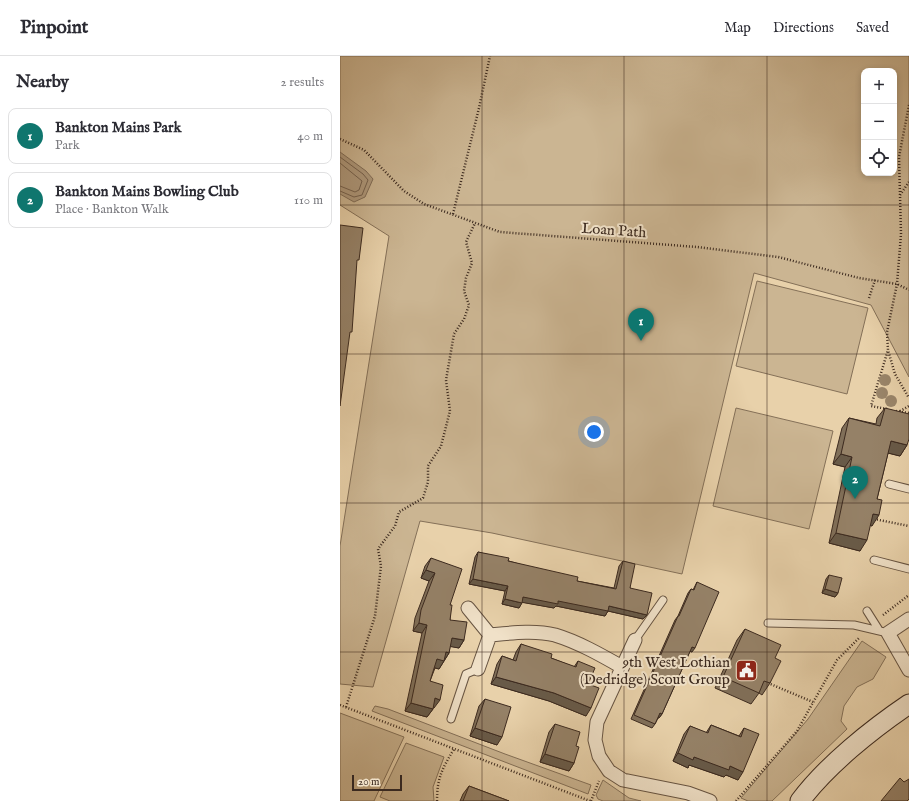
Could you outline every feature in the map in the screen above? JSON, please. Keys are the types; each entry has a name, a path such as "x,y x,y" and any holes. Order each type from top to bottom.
{"street":[{"path":"468,608 490,635"},
{"path":"909,619 878,629 909,670"},
{"path":"490,635 535,633 555,635 600,654 622,667"},
{"path":"478,669 490,635"},
{"path":"635,640 597,722 595,740 599,756 609,771 623,780 688,793 710,801"},
{"path":"800,801 846,753 887,718 909,704"}],"lane":[{"path":"889,484 909,489"},
{"path":"874,560 909,569"},
{"path":"635,640 663,600"},
{"path":"867,611 878,629"},
{"path":"768,623 854,624 878,629"},
{"path":"451,719 466,674 478,669"}],"path":[{"path":"453,214 490,56"},
{"path":"909,106 899,157 901,234 897,284 887,332 888,350 895,374 909,398"},
{"name":"Loan Path","path":"340,139 364,150 404,191 424,204 500,232 697,247 778,257 859,278 897,284 909,290"},
{"path":"900,195 909,182"},
{"path":"346,707 375,616 381,566 378,549 395,526 399,512 423,498 428,482 428,466 440,446 450,411 446,380 454,334 464,319 469,305 464,291 466,278 472,263 466,242 475,222"},
{"path":"869,298 875,280"},
{"path":"888,350 871,406 909,413"},
{"path":"900,411 909,406"},
{"path":"873,519 909,526"},
{"path":"736,801 797,731 837,660 878,629 889,609 909,595"},
{"path":"768,683 813,702"},
{"path":"340,705 590,801"},
{"path":"438,801 437,785 443,767 454,749"}],"shaded area":[{"path":"340,56 909,56 909,377 871,305 754,273 682,574 492,533 420,521 373,687 340,684 340,546 389,236 340,205"},
{"path":"757,281 868,308 847,394 736,366"},
{"path":"736,408 833,431 809,529 713,506"},
{"path":"862,641 886,657 873,679 857,687 844,706 841,721 847,729 772,801 748,801 741,798 808,719"},
{"path":"375,706 388,709 591,785 588,794 372,711"},
{"path":"340,713 404,737 374,801 340,801"},
{"path":"406,743 444,757 433,787 434,801 390,801 380,797"},
{"path":"603,780 629,798 641,801 603,801 598,799 596,795"}],"water":[{"path":"340,152 366,171 373,179 365,197 354,202 340,194"}],"building":[{"path":"340,225 363,228 359,260 357,260 352,332 350,332 340,406"},
{"path":"885,408 909,414 909,439 907,445 891,441 877,499 882,500 879,515 873,514 867,540 836,533 852,457 841,454 849,418 880,426"},
{"path":"478,552 509,558 508,561 578,577 577,581 616,589 623,561 635,564 630,588 652,593 647,615 609,606 608,611 558,601 558,604 523,597 522,603 505,599 508,586 473,579"},
{"path":"431,558 462,569 450,605 452,605 450,620 467,622 464,640 452,638 449,653 446,652 444,661 437,659 430,681 443,685 440,700 435,698 433,709 411,703 427,625 419,623 421,610 435,573 426,570"},
{"path":"829,575 842,578 838,593 825,589"},
{"path":"697,582 719,592 695,648 692,647 662,714 660,713 655,724 634,715 678,616 691,589 694,590"},
{"name":"9th West Lothian (Dedridge) Scout Group","path":"745,629 781,645 775,658 781,661 770,683 764,681 759,693 723,677"},
{"path":"521,644 552,654 551,658 576,667 578,661 595,668 588,684 599,688 591,708 554,693 496,677 502,656 516,661"},
{"path":"485,699 511,707 502,737 475,728"},
{"path":"555,724 580,732 576,746 579,747 574,763 545,754"},
{"path":"711,725 741,737 744,728 759,734 743,772 730,766 729,770 694,757 693,760 678,753 690,726 708,733"},
{"path":"900,778 904,782 909,779 909,799 907,801 881,801"},
{"path":"469,786 509,801 463,801"}],"place":[{"name":"Bankton Mains Park","path":"641,341"},
{"name":"Bankton Mains Bowling Club","path":"855,499"},
{"name":"9th West Lothian (Dedridge) Scout Group","path":"746,671"}]}
